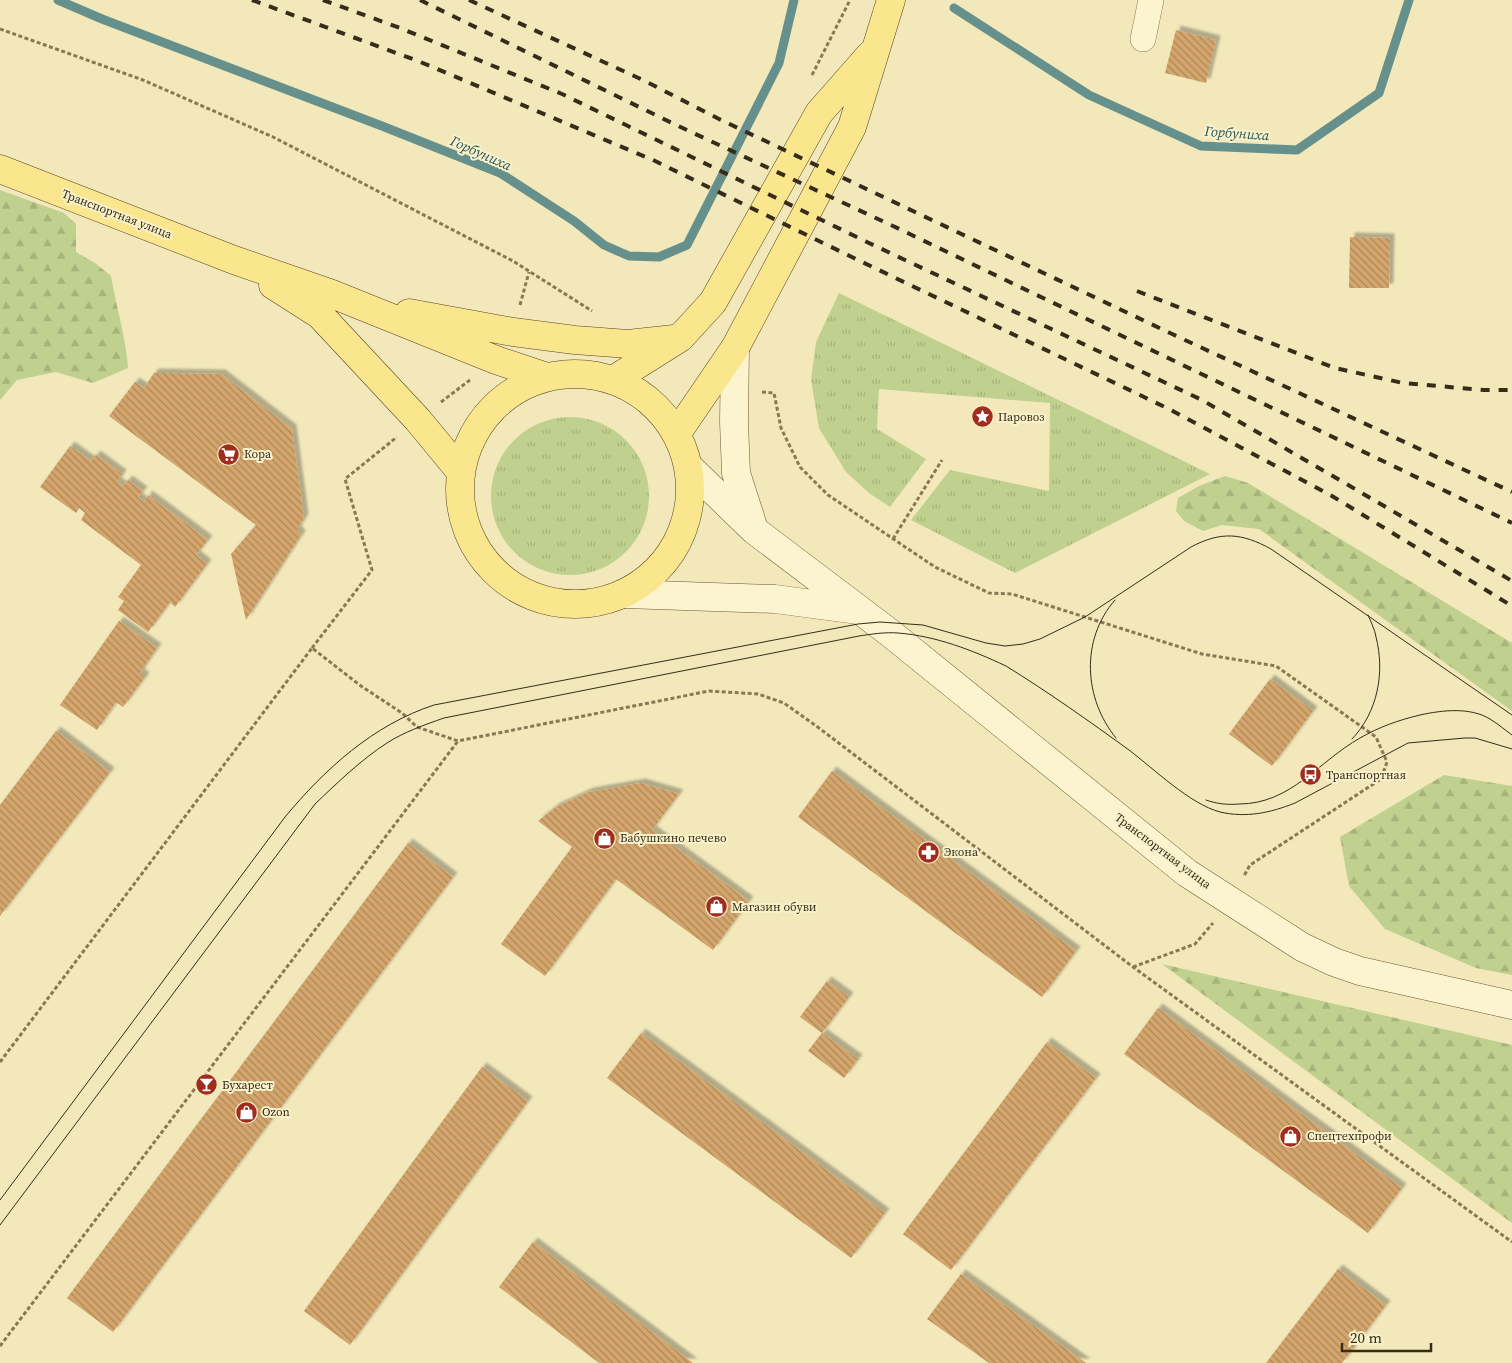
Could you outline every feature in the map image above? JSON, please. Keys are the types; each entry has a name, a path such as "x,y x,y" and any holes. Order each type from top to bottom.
{"main road":[{"path":"676,433 735,348 852,126 891,0"},
{"path":"613,380 680,338 714,302 819,113 876,48"},
{"name":"Транспортная улица","path":"0,169 234,260"},
{"path":"234,260 332,294 496,360 547,377"},
{"path":"234,260 320,315 418,420 460,472"},
{"path":"332,294 416,314 514,332 574,340 628,344 680,338"},
{"path":"735,348 734,422 736,473 754,530"},
{"path":"580,374 613,380 638,392 660,410 676,433 689,467 690,505 679,541 656,572 625,594 599,602 572,605 544,601 511,586 485,563 467,532 459,498 460,472 470,439 489,411 516,390 547,377 580,374"},
{"name":"Транспортная улица","path":"689,467 754,530 890,633 1187,873 1302,947 1334,962 1360,970 1512,1006"},
{"path":"625,594 775,598 859,610"}],"street":[{"path":"1144,39 1151,0"}],"path":[{"path":"0,29 143,80 273,137 513,261 592,311"},
{"path":"734,389 774,393 782,428 800,467 828,495 935,567 989,593 1012,594 1202,654 1276,666 1376,737 1387,762 1380,779 1250,865 1231,901 1195,944 1133,967"},
{"path":"893,539 942,460"},
{"path":"0,1062 312,648 361,686 402,713 417,727 458,741 709,691 758,694 784,704 819,728 1133,967 1512,1242"},
{"path":"0,1346 458,741"}],"green space":[{"path":"0,190 64,213 76,224 76,252 95,263 111,276 128,368 93,383 56,372 17,380 0,400"},
{"path":"839,293 1210,474 1015,573 911,520 950,470 1049,491 1050,403 879,389 877,429 926,459 890,507 869,493 846,472 819,428 811,380 816,342"},
{"path":"570,417 600,423 626,440 643,466 649,496 643,526 626,552 600,569 570,575 540,569 514,552 497,526 491,496 497,466 514,440 540,423"},
{"path":"1225,476 1248,483 1512,643 1512,711 1259,529 1222,525 1203,531 1184,521 1176,511 1178,498 1199,486"},
{"path":"1444,775 1512,786 1512,975 1476,968 1385,929 1349,886 1340,837"},
{"path":"1162,964 1512,1045 1512,1223"}],"building":[{"path":"1176,30 1216,40 1206,83 1165,73"},
{"path":"1350,237 1390,238 1389,288 1349,288"},
{"path":"154,373 221,374 292,429 304,518 297,530 301,535 246,620 231,554 256,525 109,416 135,382 144,388"},
{"path":"70,446 91,461 96,455 122,474 117,482 123,486 128,480 143,491 138,497 144,502 148,495 208,540 196,555 207,564 175,607 170,602 148,632 118,610 124,601 118,597 141,565 81,520 85,513 79,508 76,513 40,487"},
{"path":"119,621 157,648 140,673 145,677 123,707 116,702 97,730 60,705"},
{"path":"1270,679 1313,711 1272,766 1229,734"},
{"path":"56,731 110,772 0,916 0,805"},
{"path":"832,771 1076,951 1042,997 798,817"},
{"path":"641,783 679,794 652,830 749,901 713,950 616,879 545,976 501,944 572,847 538,821 556,807 589,792"},
{"path":"408,843 453,877 113,1332 67,1298"},
{"path":"827,981 849,997 822,1033 800,1017"},
{"path":"1158,1008 1402,1188 1368,1233 1124,1054"},
{"path":"641,1033 885,1213 851,1258 607,1078"},
{"path":"822,1033 858,1059 844,1078 808,1051"},
{"path":"1047,1042 1096,1078 951,1270 903,1234"},
{"path":"482,1067 528,1101 350,1345 304,1311"},
{"path":"533,1242 693,1363 599,1363 499,1287"},
{"path":"1338,1269 1386,1305 1342,1363 1266,1363"},
{"path":"961,1274 1086,1363 989,1363 927,1319"}],"waterway":[{"name":"Горбуниха","path":"58,0 102,19 500,173 574,221 604,245 629,256 659,257 687,245 779,63 794,0"},
{"name":"Горбуниха","path":"954,8 1089,95 1201,146 1297,150 1379,93 1409,0"}],"tram line":[{"path":"0,1200 300,799 334,766 371,737 391,724 434,705 858,624 880,622 923,625 986,643 1005,646 1023,644 1040,639 1085,617 1191,547 1212,538 1231,536 1241,537 1271,549 1512,715"},
{"path":"1115,600 1104,616 1096,633 1091,651 1090,669 1092,688 1097,706 1105,723 1116,738"},
{"path":"1352,739 1368,717 1377,691 1379,678 1379,650 1375,632 1368,615"},
{"path":"0,1225 315,804 378,749 407,732 444,718 859,636 893,633 926,637 940,641 967,649 1006,666 1114,739 1197,802 1209,808 1230,814 1267,812 1286,807 1408,743 1475,738 1512,749"},
{"path":"1206,800 1235,804 1257,802 1274,797 1304,780 1345,747 1374,730 1420,715 1447,711 1465,711 1490,719 1512,735"}],"railway":[{"path":"252,0 418,61 653,160 1167,408 1332,496 1512,606"},
{"path":"323,0 400,28 562,94 869,243 1202,400 1512,581"},
{"path":"420,0 674,124 893,226 1512,523"},
{"path":"469,0 645,81 719,119 1170,333 1512,492"},
{"path":"1137,291 1335,368 1403,383 1484,390 1512,390"}],"place":[{"name":"Паровоз","path":"982,417"},
{"name":"Кора","path":"228,454"},
{"name":"Транспортная","path":"1310,775"},
{"name":"Бабушкино печево","path":"604,838"},
{"name":"Экона","path":"928,852"},
{"name":"Магазин обуви","path":"716,907"},
{"name":"Бухарест","path":"206,1085"},
{"name":"Ozon","path":"246,1112"},
{"name":"Спецтехпрофи","path":"1291,1136"}]}
